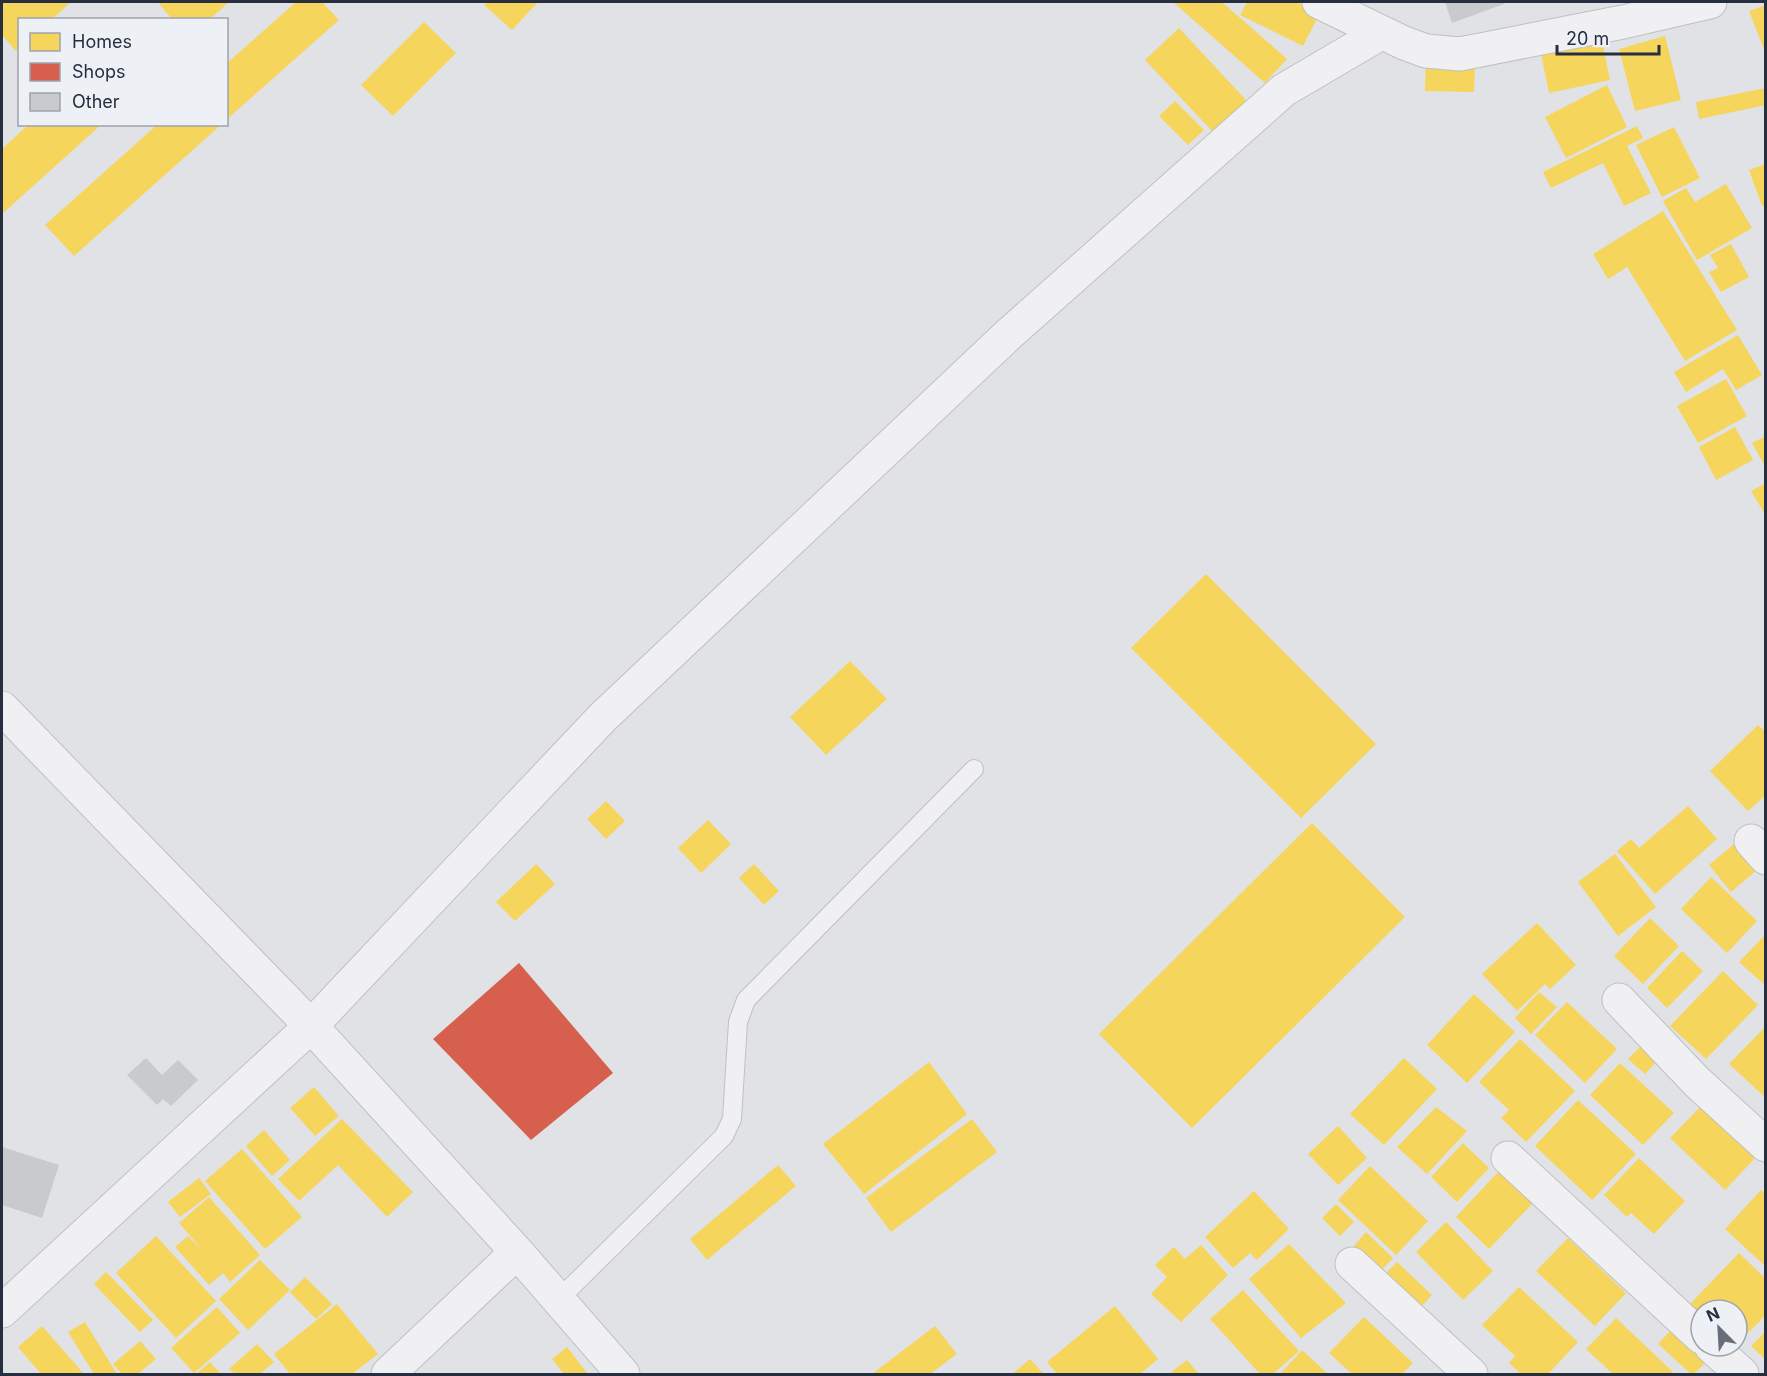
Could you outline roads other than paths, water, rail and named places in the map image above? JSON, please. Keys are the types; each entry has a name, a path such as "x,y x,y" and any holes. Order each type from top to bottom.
{"street":[{"path":"1319,2 1381,33 1426,51 1460,54 1623,22 1710,2"},
{"path":"2,1311 311,1026 602,718 1009,334 1284,90 1381,33"},
{"path":"2,708 311,1026 517,1252 623,1374"},
{"path":"1619,1000 1697,1082 1766,1145"},
{"path":"1508,1158 1689,1325"},
{"path":"388,1374 517,1252"},
{"path":"1352,1264 1471,1374"},
{"path":"1724,1358 1742,1374"}],"lane":[{"path":"559,1299 724,1136 732,1119 738,1022 746,1000 974,769"}]}
